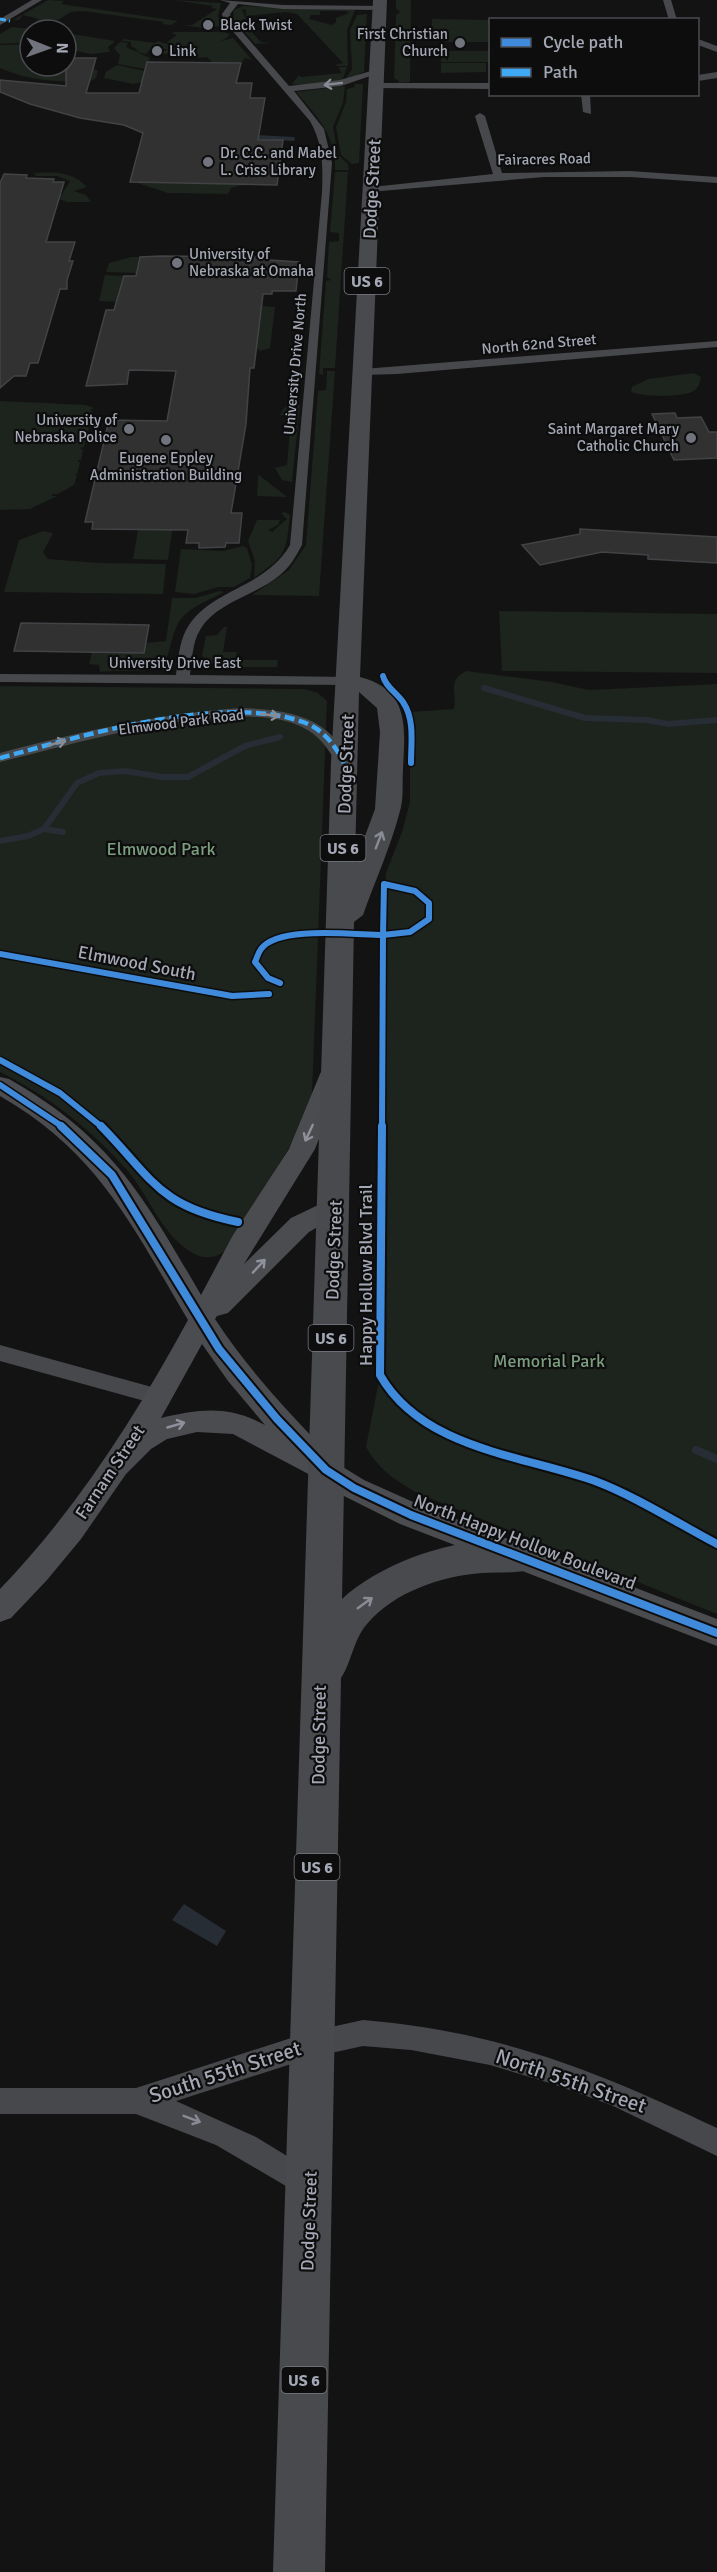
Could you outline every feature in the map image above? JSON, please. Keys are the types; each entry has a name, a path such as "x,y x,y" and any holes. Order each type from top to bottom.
{"highway":[{"name":"Dodge Street","path":"299,2572 310,2187 320,1691 335,1206 344,763 350,681 380,4"},
{"path":"341,933 383,829 391,792 392,732 389,708 377,692 350,681"},
{"path":"320,1691 342,1631 356,1610 394,1582 421,1571 473,1558 524,1557"}],"main road":[{"name":"Farnam Street","path":"0,1609 60,1545 159,1398 202,1322 235,1256 309,1135 338,1059"},
{"path":"0,1085 58,1123 89,1150 112,1175 219,1348 277,1419 326,1470"},
{"name":"Farnam Street","path":"202,1322 300,1225 335,1206"},
{"path":"112,1470 141,1441 159,1430 196,1421 225,1421 248,1427 326,1470"},
{"name":"North Happy Hollow Boulevard","path":"326,1470 354,1488 411,1515 717,1633"}],"street":[{"path":"0,22 38,0"},
{"path":"221,0 283,7 380,4"},
{"path":"235,2 343,3 361,0"},
{"path":"667,0 672,18"},
{"name":"University Drive North","path":"182,680 188,641 199,621 275,573 285,563 296,545 329,159 318,127 226,19 226,14 235,2"},
{"path":"699,42 717,49"},
{"path":"699,78 717,75"},
{"path":"286,89 377,79 489,86"},
{"path":"585,96 588,112"},
{"path":"480,116 498,175"},
{"name":"Fairacres Road","path":"372,190 498,175 596,172 717,180"},
{"name":"North 62nd Street","path":"363,372 717,344"},
{"name":"University Drive East","path":"0,678 350,681"},
{"name":"Elmwood Park Road","path":"0,758 124,728 196,717 247,713 303,721 334,743 344,763"},
{"path":"0,1353 159,1398"},
{"name":"North 55th Street","path":"313,2044 363,2033 411,2037 490,2052 553,2071 616,2094 673,2119 717,2142"},
{"name":"South 55th Street","path":"136,2101 313,2044"},
{"name":"South 55th Street","path":"0,2101 136,2101 186,2117 231,2136 258,2151 310,2187"}],"green space":[{"path":"48,0 64,1 61,4 178,21 171,25 162,24 164,22 83,11 71,12 61,18 35,18 23,15 18,20 13,20"},
{"path":"172,0 221,3 218,16 222,26 202,28 183,25 192,25 217,9 211,8 213,6"},
{"path":"396,0 411,0 410,82 398,83 399,81 394,78 396,15 400,12 396,8"},
{"path":"243,6 355,10 347,30 348,66 335,65 343,63 297,14 286,12 246,16 246,10 242,9 246,19 241,20 261,42 270,43 255,44 233,19 234,10","holes":["320,11 349,13 336,18 336,22 332,25 309,19 311,15 320,15"]},
{"path":"367,14 364,72 345,80 352,69 350,30 357,15"},
{"path":"432,19 489,20 489,42 445,42 443,29 442,35 431,36"},
{"path":"12,27 18,28 18,43 0,44 0,34"},
{"path":"225,32 230,35 209,46 191,48 167,42 177,35 171,33"},
{"path":"78,35 115,41 108,47 110,52 91,54 78,51"},
{"path":"233,38 252,60 245,58 241,63 212,62 207,57 197,58 187,54 190,49"},
{"path":"124,39 155,43 158,41 182,49 162,55 163,51 168,49 151,49 145,54 135,51 138,50 131,46 131,42 121,41"},
{"path":"120,42 128,43 126,47 150,58 145,69 118,64 120,55 114,48"},
{"path":"18,44 18,75 0,68 0,45"},
{"path":"448,51 489,51 489,62 441,62 441,54 448,61"},
{"path":"441,63 486,63 486,72 441,73"},
{"path":"117,65 145,71 143,82 133,84 104,78 106,72"},
{"path":"78,66 90,66 98,71 96,78 90,82 33,78 78,78"},
{"path":"338,67 347,67 342,81 292,84 299,75 301,77 342,73"},
{"path":"354,84 363,84 359,163 352,164 341,155 336,127 346,102 347,89 355,87"},
{"path":"345,86 343,103 333,127 338,155 348,164 349,170 335,170 335,158 329,137 296,92"},
{"path":"335,172 348,172 335,368 323,368 323,375 319,374 326,281 331,280 327,277 329,242 339,241 339,233 330,232"},
{"path":"34,173 56,173 75,178 87,187 74,191 86,195 91,202 67,202 59,199 70,181 57,176 36,176"},
{"path":"137,183 247,184 231,188 228,194 168,193"},
{"path":"139,257 136,273 106,272 109,263"},
{"path":"105,275 124,276 121,302 99,301"},
{"path":"262,306 275,307 270,348 260,351 257,348"},
{"path":"327,371 335,371 319,596 252,595 289,570 306,545 318,391 326,390"},
{"path":"694,373 701,377 700,383 690,393 664,396 631,392 632,387 648,379"},
{"path":"0,401 86,405 94,408 90,410 93,412 90,425 86,425 89,427 87,437 83,437 86,439 84,447 80,448 83,450 81,460 77,460 80,463 77,474 74,474 77,476 74,485 58,494 52,494 52,496 57,496 30,509 0,510"},
{"path":"293,402 300,405 292,482 282,480 275,468 287,465 291,418 280,415 284,408"},
{"path":"258,475 267,481 287,497 257,496"},
{"path":"285,512 290,515 285,548 272,565 254,578 255,561 248,541 257,520 280,520 278,525 268,530 272,532 287,519 281,513"},
{"path":"157,524 173,524 168,560 133,559 138,530 156,530"},
{"path":"43,531 53,533 43,552 48,559 99,563 166,564 163,594 4,592 19,540"},
{"path":"243,546 247,548 252,565 250,578 234,587 218,587 194,594 175,592 181,549 223,551"},
{"path":"219,591 224,592 195,607 181,619 167,658 161,666 141,671 100,672 99,665 89,664 92,652 144,653 146,643 166,641 172,598 196,598"},
{"path":"499,611 717,614 717,673 502,671"},
{"path":"224,627 227,627 223,652 237,652 236,660 278,660 277,667 233,667 208,663 202,655 206,636 217,635"},
{"name":"Memorial Park","path":"466,671 552,682 589,690 717,684 717,1614 417,1493 388,1474 366,1447 380,1375 383,911 386,873 402,832 410,802 410,712 454,709 455,682"},
{"name":"Elmwood Park","path":"0,686 304,689 318,693 327,701 312,1095 303,1125 228,1248 215,1256 200,1256 180,1244 163,1224 134,1179 98,1140 52,1103 0,1072"}],"shaded area":[{"path":"184,1904 226,1931 217,1946 172,1920"}],"building":[{"path":"78,58 96,58 86,93 139,93 147,62 241,63 236,83 252,83 250,98 265,98 258,140 283,140 277,185 130,182 143,133 124,125 80,118 30,104 0,92 0,80 66,86 66,78 78,78"},
{"path":"4,174 27,175 26,178 54,179 53,182 64,182 46,242 75,242 69,261 73,261 67,280 67,289 60,289 38,363 30,363 26,376 14,376 0,388 0,183"},
{"path":"140,257 255,257 254,259 299,262 296,291 272,291 272,294 263,294 254,368 250,368 246,424 231,513 242,513 239,543 226,543 225,547 199,548 199,543 186,543 188,530 92,529 93,522 85,522 109,420 167,421 176,371 129,370 127,384 86,386 106,310 114,310 124,276 136,276"},
{"name":"Saint Margaret Mary Catholic Church","path":"675,413 677,418 701,417 709,432 717,432 717,458 674,460 652,414"},
{"path":"580,529 717,537 717,563 648,559 648,555 602,552 540,565 522,545 580,534"},
{"path":"21,623 149,625 144,653 14,651"}],"waterway":[{"path":"256,137 293,139"},
{"path":"484,688 585,718 647,720 668,724 717,720"},
{"path":"44,829 77,783 99,773 125,771 162,777 188,777 245,746 280,737"},
{"path":"0,841 28,836 44,829"},
{"path":"44,829 63,832"},
{"path":"696,1450 717,1459"}],"marked path":[{"path":"0,19 10,21"},
{"path":"0,758 154,722 240,712 276,714 304,722 328,739 344,763"}],"cycle path":[{"path":"383,676 384,681 402,701 410,717 411,763"},
{"name":"Happy Hollow Blvd Trail","path":"280,983 268,978 255,962 261,948 276,939 297,935 322,934 372,935 394,935 410,932 429,919 429,903 415,891 384,884 383,941 380,1375 388,1389 413,1414 447,1435 597,1482 717,1544"},
{"name":"Elmwood South","path":"0,954 232,996 269,994"},
{"path":"0,1060 49,1085 72,1100 104,1129 143,1174 177,1203 198,1213 238,1222"},
{"path":"0,1085 58,1123 89,1150 112,1175 219,1349 277,1419 326,1470 354,1488 411,1515 717,1633"}],"place":[{"name":"Black Twist","path":"208,25"},
{"name":"First Christian Church","path":"460,43"},
{"name":"Link","path":"157,51"},
{"name":"Dr. C.C. and Mabel L. Criss Library","path":"208,162"},
{"name":"University of Nebraska at Omaha","path":"177,263"},
{"name":"University of Nebraska Police","path":"129,429"},
{"name":"Saint Margaret Mary Catholic Church","path":"691,438"},
{"name":"Eugene Eppley Administration Building","path":"166,440"}]}
